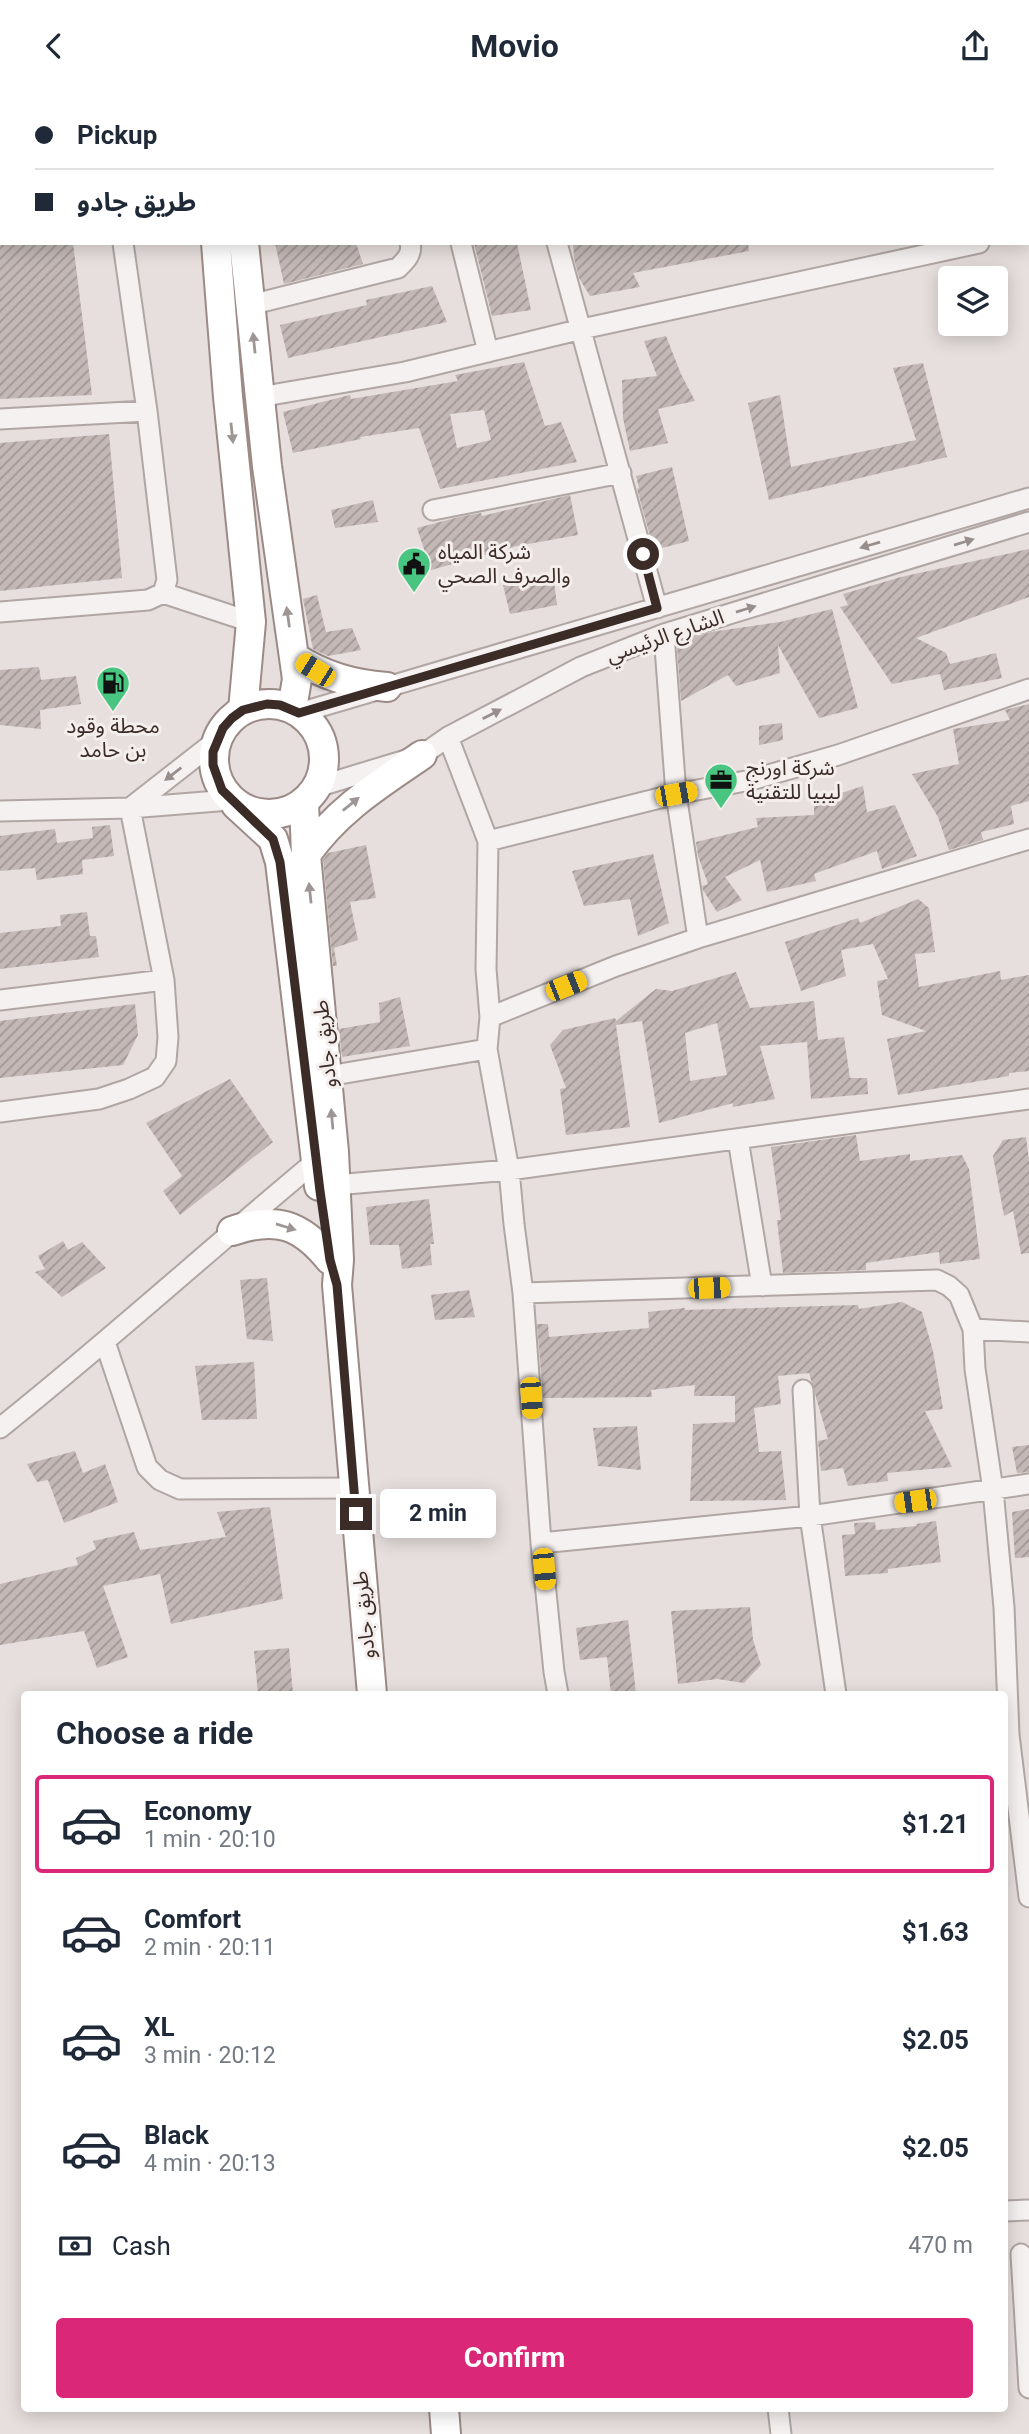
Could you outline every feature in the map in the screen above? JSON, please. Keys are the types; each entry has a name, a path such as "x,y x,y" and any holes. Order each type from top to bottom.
{"highway":[{"path":"216,245 228,397 251,622 243,710"},
{"path":"244,245 259,397 297,679 295,711"},
{"path":"294,657 338,680 387,687"},
{"path":"267,704 295,711 310,722 318,733 323,746 322,774 310,795 281,814 250,812 233,802 222,790 213,765 217,740 232,718 243,710 267,704"},
{"path":"306,855 328,825 342,812 422,755"},
{"name":"طريق جادو","path":"310,795 306,855 328,1076 325,1156 335,1185 339,1260 334,1273"},
{"name":"طريق جادو","path":"233,802 273,839 280,862 325,1156 372,1691"},
{"path":"232,1231 253,1224 276,1224 297,1230 316,1242 334,1273"},
{"path":"444,2412 446,2434"}],"street":[{"path":"123,245 167,580 163,593"},
{"path":"250,305 398,268 407,259 410,245"},
{"path":"461,245 488,352"},
{"path":"558,245 657,608"},
{"path":"259,397 405,372 582,329 970,245"},
{"path":"0,419 147,411"},
{"path":"433,510 621,473"},
{"name":"الشارع الرئيسي","path":"295,711 387,687 1029,498"},
{"name":"الشارع الرئيسي","path":"310,795 422,755 448,737 581,667 664,634 1029,522"},
{"path":"0,612 148,600 163,593 251,622"},
{"path":"664,634 676,794 698,937"},
{"path":"488,841 676,794 751,780 838,755 1029,689"},
{"path":"448,737 488,841 488,1049 509,1170 523,1293 541,1543 557,1691"},
{"path":"130,808 217,740"},
{"path":"0,811 233,802"},
{"path":"0,1112 99,1099 130,1089 155,1076 166,1061 168,1037 164,981 130,808"},
{"path":"490,1017 616,966 698,937 1029,839"},
{"path":"0,1000 164,981"},
{"path":"328,1076 488,1049"},
{"path":"335,1185 509,1170 1029,1099"},
{"path":"738,1139 762,1286"},
{"path":"0,1428 105,1342 232,1231 325,1156"},
{"path":"523,1293 937,1280 949,1286 959,1296 972,1329 975,1369 993,1490 1004,1607 1006,1691"},
{"path":"972,1329 1029,1332"},
{"path":"105,1342 147,1467 160,1480 180,1489 354,1488"},
{"path":"803,1390 810,1516 836,1691"},
{"path":"541,1543 810,1516 1029,1484"},
{"path":"1008,1736 1029,1733"},
{"path":"1008,1743 1029,1897"},
{"path":"1008,2211 1029,2210"},
{"path":"1018,2254 1029,2388"},
{"path":"778,2412 781,2434"}],"building":[{"path":"0,245 73,245 92,395 0,399"},
{"path":"275,245 357,245 363,264 284,284"},
{"path":"474,245 517,245 531,310 492,316"},
{"path":"573,245 748,245 749,251 633,273 640,287 590,296 579,278"},
{"path":"432,286 447,322 288,358 280,325 367,305 366,300"},
{"path":"666,336 695,401 658,409 668,443 630,451 623,418 622,380 657,376 644,341"},
{"path":"524,362 545,426 561,422 577,462 440,489 419,428 360,437 361,439 293,453 283,412 350,395 351,399 458,381 455,375","holes":["484,410 491,440 457,448 450,414"]},
{"path":"923,363 947,457 769,500 748,403 780,395 791,467 916,440 893,368"},
{"path":"109,434 122,578 0,591 0,443"},
{"path":"672,467 689,541 654,550 637,489 636,476"},
{"path":"570,495 578,535 517,546 431,570 417,528"},
{"path":"373,500 378,522 335,528 331,510"},
{"path":"1029,549 1029,597 916,638 946,653 950,664 996,653 1002,678 944,690 940,674 892,684 840,607 848,605 843,594 901,577"},
{"path":"553,574 557,605 510,614 503,585"},
{"path":"317,595 326,632 352,628 361,650 328,656 313,649 303,599"},
{"path":"832,609 858,708 819,718 778,645 780,673 736,686 728,675 681,701 677,648 682,641 711,632 780,622"},
{"path":"39,667 41,680 76,676 81,704 40,710 41,729 0,725 0,670"},
{"path":"1029,704 1029,801 1011,806 1014,824 981,832 983,840 949,850 938,817 912,774 959,764 953,729 1010,720 1005,710"},
{"path":"782,723 783,740 759,745 759,726"},
{"path":"863,786 867,812 895,805 917,856 882,869 877,851 814,874 816,881 767,892 760,860 725,877 742,900 717,912 703,890 702,886 708,884 696,842 758,827 756,818 814,815 814,802"},
{"path":"110,825 114,856 82,860 83,874 37,880 35,868 0,871 0,836 55,829 57,843 93,838 92,827"},
{"path":"366,845 376,898 350,902 358,940 334,948 337,966 333,966 323,860 328,853"},
{"path":"653,854 669,923 638,936 630,899 584,906 572,871"},
{"path":"918,899 929,908 935,952 915,954 919,987 1000,971 1001,980 1029,975 1029,1071 898,1095 887,1039 926,1031 882,1015 877,981 888,979 873,944 841,950 846,976 801,991 785,942 858,918 860,923"},
{"path":"87,912 90,936 96,936 99,957 0,969 0,933 61,926 60,915"},
{"path":"736,972 750,1008 814,1001 818,1040 844,1037 850,1078 867,1078 868,1094 811,1099 807,1042 760,1046 775,1099 733,1107 733,1103 659,1123 642,1021 616,1025 630,1127 566,1135 560,1089 566,1088 550,1045 563,1030 615,1018 616,1021 656,989 672,991","holes":["717,1023 727,1075 690,1081 685,1033"]},
{"path":"400,997 410,1046 342,1057 339,1029 380,1022 379,1003"},
{"path":"135,1004 138,1035 123,1065 0,1078 0,1021"},
{"path":"230,1079 273,1142 180,1215 163,1191 182,1176 146,1123"},
{"path":"856,1135 860,1161 910,1154 910,1161 962,1155 969,1169 980,1259 940,1264 939,1252 866,1263 866,1270 783,1273 777,1220 781,1220 771,1147"},
{"path":"1026,1137 1029,1161 1029,1253 1021,1254 1013,1211 1004,1216 993,1156 1003,1140"},
{"path":"429,1199 434,1244 430,1244 432,1265 402,1269 399,1245 370,1245 366,1207"},
{"path":"63,1241 68,1250 82,1242 106,1268 62,1297 35,1272 45,1269 38,1256"},
{"path":"267,1278 273,1341 247,1339 240,1280"},
{"path":"469,1290 475,1317 435,1320 431,1295"},
{"path":"902,1302 922,1312 933,1351 943,1409 925,1411 952,1467 887,1473 888,1481 848,1486 843,1468 821,1471 818,1441 828,1439 809,1373 778,1376 781,1404 754,1408 759,1452 781,1451 786,1500 690,1501 693,1424 735,1422 735,1396 694,1396 695,1385 651,1390 652,1397 543,1398 537,1324 548,1324 549,1337 649,1328 648,1312 685,1308 858,1305 859,1309"},
{"path":"254,1362 257,1419 202,1420 195,1366"},
{"path":"637,1426 641,1470 598,1466 593,1428"},
{"path":"1029,1445 1029,1472 1017,1473 1012,1447"},
{"path":"75,1451 83,1473 105,1464 118,1502 64,1523 48,1480 37,1482 27,1464"},
{"path":"270,1507 283,1599 171,1624 160,1574 103,1586 128,1657 97,1668 84,1631 0,1645 0,1584 78,1565 76,1558 96,1549 93,1541 134,1532 140,1550 226,1537 217,1512"},
{"path":"1029,1509 1029,1557 1015,1558 1012,1512"},
{"path":"936,1521 941,1562 888,1569 888,1573 845,1576 842,1535 855,1534 854,1523 875,1522 876,1530 917,1526 916,1524"},
{"path":"750,1607 753,1640 761,1665 744,1683 717,1679 678,1684 671,1611"},
{"path":"628,1620 636,1691 611,1691 607,1657 580,1660 576,1628"},
{"path":"289,1648 293,1691 258,1691 254,1651"}],"place":[{"name":"شركة المياه والصرف الصحي","path":"414,594"},
{"name":"محطة وقود بن حامد","path":"113,713"},
{"name":"شركة اورنج ليبيا للتقنية","path":"721,810"}],"route":[{"path":"356,1514 337,1285 330,1260 320,1191 280,862 273,839 222,790 216,778 213,752 223,728 232,718 255,706 280,705 299,713 657,608 643,554"}]}
